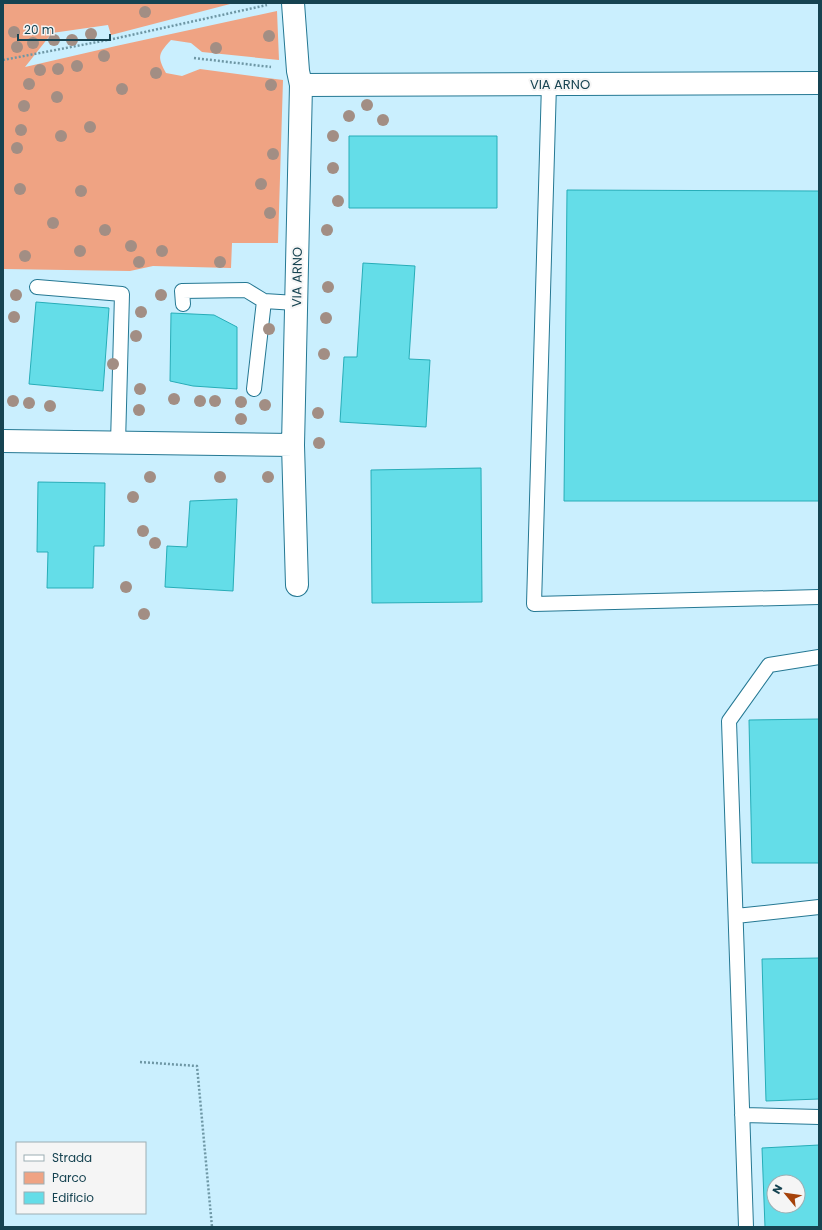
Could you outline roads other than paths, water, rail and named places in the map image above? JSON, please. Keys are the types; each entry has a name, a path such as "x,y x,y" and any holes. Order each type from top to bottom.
{"street":[{"name":"VIA ARNO","path":"293,3 300,78 293,445 297,586"},
{"name":"VIA ARNO","path":"300,78 549,84 819,83"},
{"path":"3,441 293,445"}],"lane":[{"path":"549,84 534,604 819,597"},
{"path":"37,287 122,294 118,443"},
{"path":"183,304 182,291 246,290 264,301 296,303"},
{"path":"254,389 264,301"},
{"path":"746,1227 729,721 769,665 819,657"},
{"path":"736,916 819,908"},
{"path":"742,1116 819,1117"}]}
